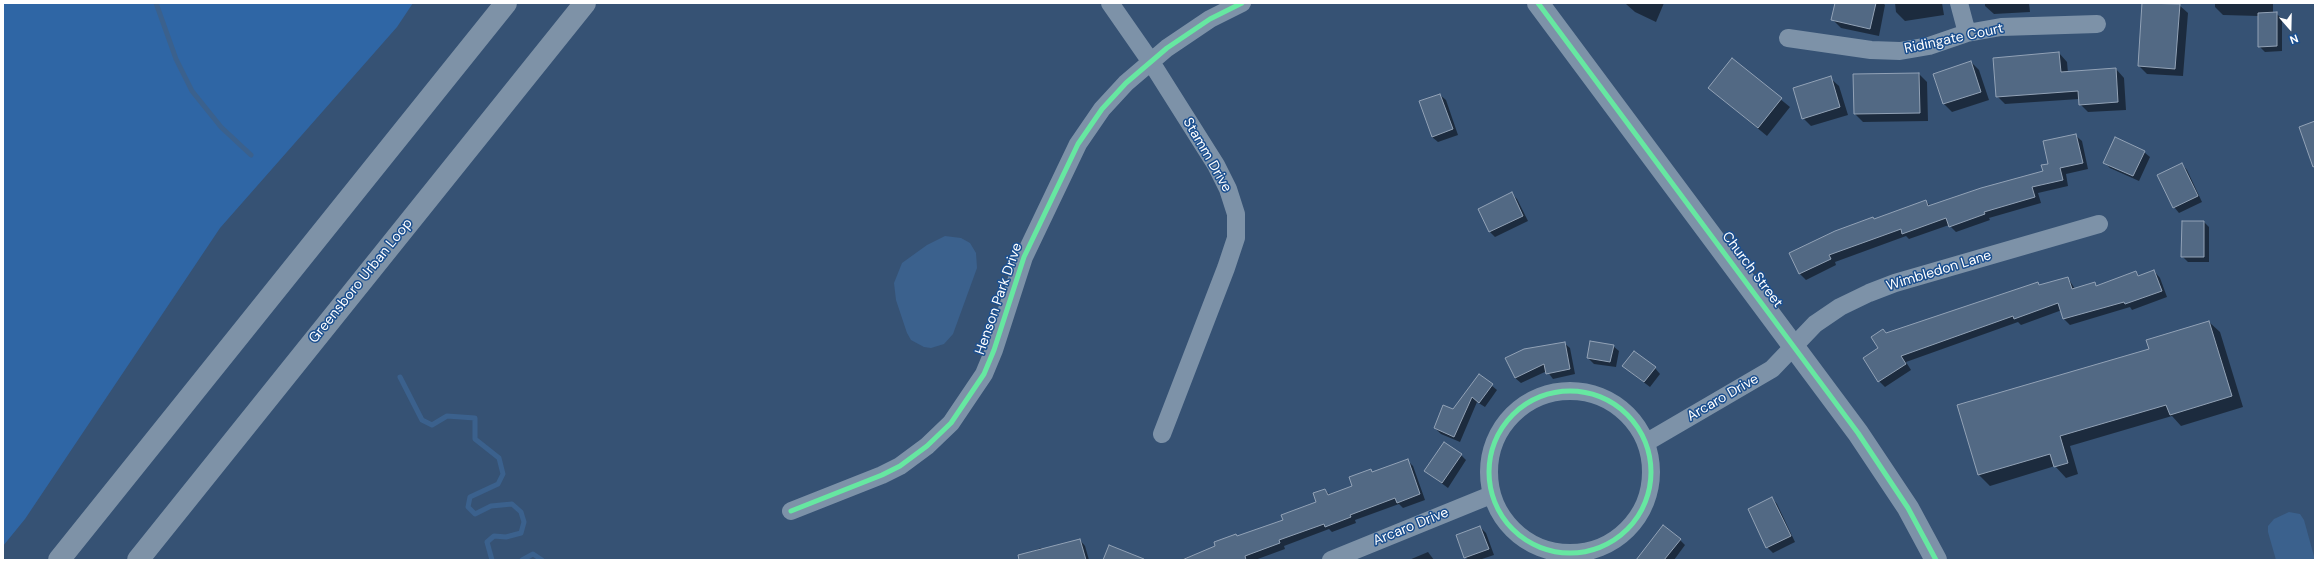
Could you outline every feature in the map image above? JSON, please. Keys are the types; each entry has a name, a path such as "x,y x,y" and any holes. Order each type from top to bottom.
{"highway":[{"path":"59,560 506,3"},
{"name":"Greensboro Urban Loop","path":"138,560 585,3"}],"street":[{"name":"Stamm Drive","path":"1110,3 1151,62 1216,165 1228,190 1236,214 1236,238 1226,268 1162,434"},
{"name":"Henson Park Drive","path":"791,511 882,475 900,466 927,446 952,424 984,374 994,350 1024,257 1078,144 1102,109 1126,84 1186,34 1242,3"},
{"name":"Church Street","path":"1538,3 1794,346 1886,473 1908,508 1936,560"},
{"path":"1959,3 1967,33"},
{"name":"Ridingate Court","path":"1788,38 1871,50 1900,51 1929,46 1967,33 2001,27 2097,24"},
{"name":"Wimbledon Lane","path":"1794,346 1815,324 1840,307 1882,288 2099,224"},
{"name":"Arcaro Drive","path":"1647,442 1772,369 1794,346"},
{"path":"1557,391 1585,391 1611,401 1632,418 1647,442 1652,468 1649,494 1638,518 1619,537 1596,549 1570,554 1544,550 1538,547 1521,538 1502,519 1491,495 1488,467 1494,440 1509,417 1531,400 1557,391"},
{"name":"Arcaro Drive","path":"1331,560 1491,495"}],"shaded area":[{"path":"3,3 413,3 397,27 220,228 25,519 3,546"},
{"path":"945,236 961,238 970,243 976,253 977,268 953,334 944,344 931,348 924,347 911,340 907,333 896,300 894,283 902,263 927,245"},
{"path":"2289,512 2300,514 2304,520 2315,560 2276,560 2268,532 2268,526 2274,519"}],"building":[{"path":"1835,3 1876,3 1870,29 1831,20"},
{"path":"2142,3 2180,4 2175,69 2138,66"},
{"path":"2277,12 2277,46 2258,47 2258,13"},
{"path":"2059,52 2061,72 2116,68 2118,102 2079,105 2078,91 1996,97 1993,58"},
{"path":"1732,58 1782,98 1758,128 1708,88"},
{"path":"1971,61 1981,92 1943,104 1933,74"},
{"path":"1919,73 1920,113 1854,114 1853,74"},
{"path":"1831,76 1840,107 1802,119 1793,88"},
{"path":"1440,94 1453,129 1432,137 1419,101"},
{"path":"2315,121 2315,166 2313,167 2299,127"},
{"path":"2076,134 2083,163 2060,168 2063,180 2032,187 2035,197 1984,212 1985,214 1949,227 1946,218 1902,234 1901,229 1829,255 1831,259 1799,274 1789,253 1835,231 1873,217 1874,219 1926,200 1928,206 1981,188 2043,171 2041,165 2048,164 2043,141"},
{"path":"2115,137 2145,151 2133,176 2103,163"},
{"path":"2182,163 2198,196 2173,208 2157,175"},
{"path":"1512,192 1523,216 1489,232 1478,209"},
{"path":"2182,221 2204,221 2204,257 2181,257"},
{"path":"2154,270 2162,291 2125,304 2124,302 2063,319 2058,303 2014,319 2013,316 1901,356 1906,364 1878,382 1863,358 1878,348 1871,337 1883,329 1886,333 2038,282 2039,285 2068,277 2072,289 2095,282 2096,286 2136,271 2138,276"},
{"path":"2209,321 2232,396 2170,415 2166,405 2060,436 2068,463 2054,467 2050,454 1978,475 1957,405 2149,349 2146,340"},
{"path":"1590,341 1614,345 1610,362 1587,358"},
{"path":"1565,342 1570,369 1546,374 1544,364 1515,378 1505,358 1524,349"},
{"path":"1634,351 1656,367 1644,382 1622,366"},
{"path":"1479,374 1493,384 1479,403 1472,397 1454,437 1434,428 1443,405 1453,409"},
{"path":"1444,442 1462,454 1442,483 1424,471"},
{"path":"1408,459 1420,494 1397,503 1395,498 1350,515 1351,517 1325,527 1324,524 1279,540 1280,543 1245,556 1246,560 1182,560 1215,546 1214,542 1236,534 1237,536 1283,520 1281,515 1316,502 1313,493 1325,489 1328,495 1352,486 1349,477 1371,469 1372,472"},
{"path":"1772,497 1791,536 1766,548 1748,509"},
{"path":"1663,525 1681,539 1664,560 1636,560"},
{"path":"1480,526 1489,549 1464,558 1456,535"},
{"path":"1080,539 1086,560 1019,560 1018,555"},
{"path":"1109,545 1144,559 1144,560 1103,560"}],"waterway":[{"path":"156,3 176,59 192,91 221,127 251,155"},
{"path":"400,377 422,420 432,425 447,416 475,418 475,439 499,458 503,474 498,484 470,497 468,507 475,514 491,506 512,504 521,512 524,522 521,533 506,537 494,536 487,542 492,560"},
{"path":"522,560 533,554 542,560"}],"cycle path":[{"path":"791,511 882,475 900,466 927,446 951,423 984,374 994,350 1024,257 1078,144 1102,109 1126,83 1167,48 1210,19 1242,3"},
{"path":"1538,3 1858,433 1908,508 1936,560"},
{"path":"1562,391 1578,391 1594,394 1608,400 1628,414 1638,427 1648,448 1651,472 1648,496 1638,517 1628,530 1615,540 1594,550 1578,553 1562,553 1546,550 1532,544 1518,535 1507,524 1498,510 1492,496 1489,480 1489,464 1492,448 1498,434 1507,420 1518,409 1532,400 1546,394 1562,391"}]}
